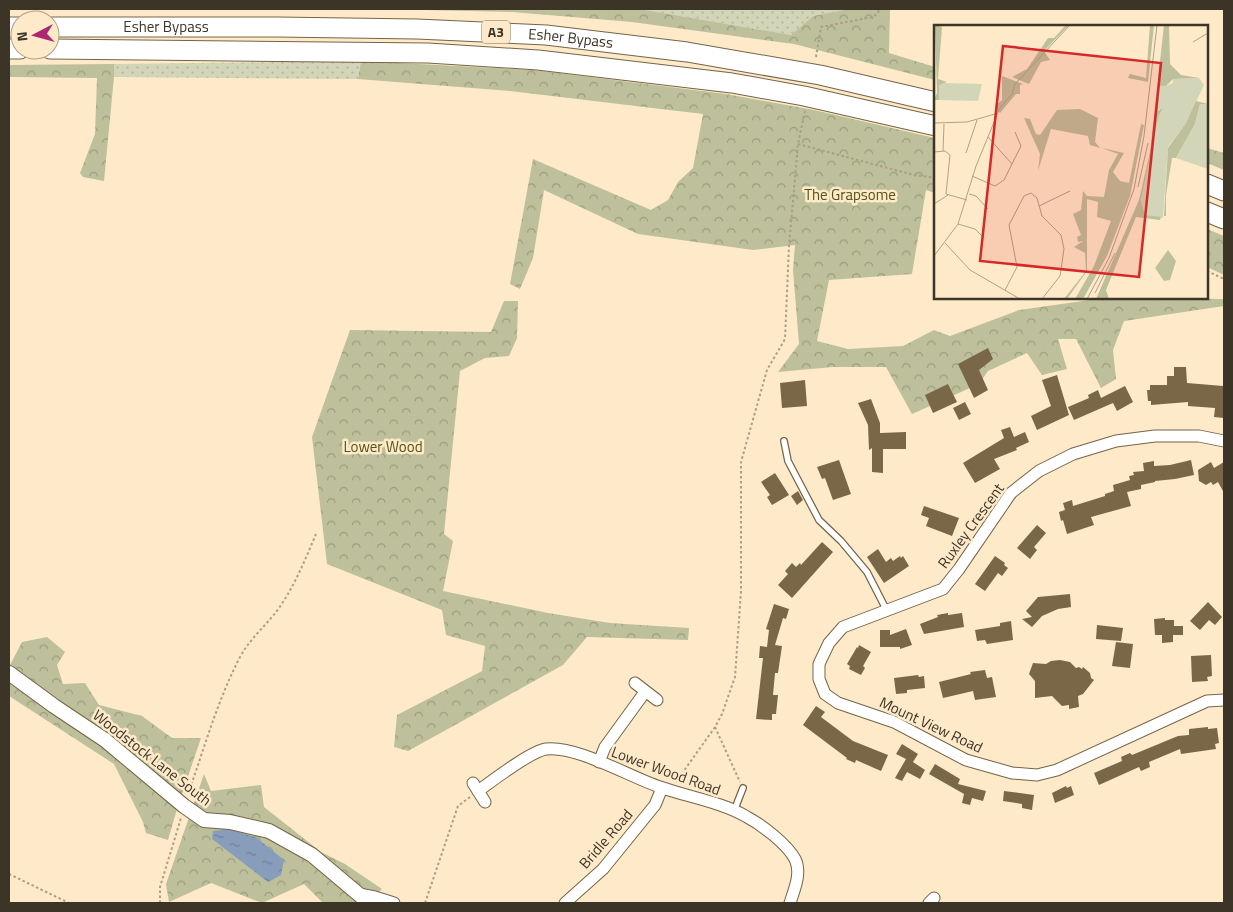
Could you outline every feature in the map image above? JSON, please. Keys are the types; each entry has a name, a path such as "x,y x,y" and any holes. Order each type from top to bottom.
{"highway":[{"name":"Esher Bypass","path":"60,27 417,29 546,35 686,52 792,70 934,102"},
{"name":"Esher Bypass","path":"60,49 428,53 538,60 732,83 804,96 934,126"},
{"path":"1208,184 1224,191"},
{"path":"1208,212 1224,219"}],"street":[{"name":"Ruxley Crescent","path":"886,611 943,589 1011,493 1039,471 1073,454 1116,441 1155,436 1198,436 1224,441"},
{"name":"Mount View Road","path":"886,611 843,628 829,643 819,664 819,679 826,694 838,703 894,722 966,760 1012,773 1037,775 1057,770 1207,701 1224,700"},
{"name":"Woodstock Lane South","path":"9,673 54,706 106,740 184,806 204,820 230,822 268,831 312,856 364,899"},
{"path":"635,683 657,700"},
{"path":"599,762 605,747 645,692"},
{"name":"Lower Wood Road","path":"475,787 539,751 547,749 577,753 666,789 734,811 760,826 789,850 796,861 798,872 790,903"},
{"path":"475,787 486,802"},
{"name":"Bridle Road","path":"565,903 603,869 666,789"},
{"path":"364,899 376,897 394,903"}],"lane":[{"path":"784,441 788,461 819,520 841,541 867,572 886,611"},
{"path":"734,811 743,788"}],"path":[{"path":"816,57 821,27 873,17 878,13 879,9"},
{"path":"666,789 715,727 731,689 737,664 741,591 741,462 767,370 785,339 789,246 798,144 805,110"},
{"path":"798,144 914,175 934,178"},
{"path":"1208,271 1224,279"},
{"path":"160,903 160,887 184,806 220,702 239,658 251,639 277,610 295,583 316,534"},
{"path":"715,727 743,788"},
{"path":"426,903 458,806 475,787"},
{"path":"9,874 69,903"}],"green space":[{"path":"381,9 639,9 791,35 813,16 848,9 890,9 889,53 934,67 934,80 794,44 632,22 512,12"},
{"path":"636,9 848,9 813,16 791,35"},
{"path":"361,61 358,79 114,77 114,64"},
{"name":"The Grapsome","path":"361,61 534,70 726,94 814,110 934,138 934,193 926,190 912,274 829,280 817,341 848,349 903,346 934,330 950,336 1019,310 1097,299 1224,299 1224,306 1124,321 1113,350 1116,379 1101,388 1076,339 1058,339 1067,369 1042,375 1027,353 988,371 979,384 912,414 886,367 833,367 778,372 799,344 793,270 795,245 753,250 638,234 544,190 533,258 520,289 510,284 533,159 651,210 668,200 678,182 693,168 703,114 510,91 358,79"},
{"path":"114,64 104,181 83,177 80,173 95,134 97,78 9,77 9,65"},
{"path":"1208,148 1224,153 1224,170 1208,163"},
{"path":"1208,229 1224,236 1224,275 1208,267"},
{"name":"Lower Wood","path":"504,301 518,301 517,338 509,356 485,358 460,371 444,534 453,541 443,591 548,613 610,623 689,628 688,640 587,637 563,665 408,751 394,747 397,715 482,671 485,646 446,635 442,610 327,564 312,437 350,330 491,332"},
{"path":"47,637 65,652 57,665 63,684 85,683 99,705 142,716 172,738 201,738 168,840 146,833 143,822 114,764 9,696 9,667 22,642"},
{"path":"204,774 211,791 261,785 264,807 321,852 345,864 382,889 366,903 323,903 304,884 262,903 211,883 169,902 166,884"}],"water":[{"path":"230,829 257,838 284,860 281,875 268,882 212,839 213,831"}],"building":[{"path":"988,348 993,359 979,370 988,390 974,398 958,364"},
{"path":"1174,367 1186,367 1187,383 1223,386 1224,418 1214,417 1215,408 1188,406 1188,402 1151,405 1151,401 1148,401 1147,390 1150,390 1150,385 1167,385 1167,376 1174,376"},
{"path":"1057,375 1069,415 1037,430 1031,416 1051,406 1042,380"},
{"path":"805,380 807,406 782,408 780,383"},
{"path":"948,384 957,402 933,413 925,395"},
{"path":"1125,386 1133,402 1117,411 1113,403 1074,420 1068,407 1089,398 1088,395 1098,390 1101,398"},
{"path":"871,399 880,423 880,433 906,432 906,449 883,449 883,473 872,472 872,448 869,450 868,425 858,403"},
{"path":"965,402 971,414 959,420 953,408"},
{"path":"1010,427 1014,437 1025,432 1029,442 1016,448 1017,450 994,459 1000,469 975,483 963,463 1004,438 1001,430"},
{"path":"839,460 851,494 833,500 825,478 822,479 817,467"},
{"path":"1191,460 1194,475 1141,485 1141,489 1127,492 1131,506 1091,517 1094,525 1067,534 1059,512 1065,510 1063,503 1072,500 1073,506 1105,496 1105,494 1114,491 1113,485 1130,480 1129,476 1134,475 1133,472 1144,471 1143,463 1154,461 1154,466 1170,465"},
{"path":"1211,462 1214,468 1224,462 1224,493 1218,482 1213,485 1211,482 1206,485 1199,481 1198,470"},
{"path":"775,473 789,495 772,505 767,497 770,495 761,482"},
{"path":"798,491 803,500 797,505 791,496"},
{"path":"924,506 959,518 952,536 926,526 929,518 921,515"},
{"path":"1037,525 1046,533 1034,547 1037,550 1030,559 1017,548"},
{"path":"822,542 833,552 792,598 778,585 788,574 785,571 792,563 796,567 800,563 801,565"},
{"path":"878,549 886,562 891,558 893,561 903,556 909,566 884,583 867,557"},
{"path":"995,556 1005,563 1004,565 1008,568 1002,576 998,573 985,591 975,584"},
{"path":"1070,594 1071,607 1058,609 1042,616 1032,627 1022,619 1032,617 1026,611 1038,597"},
{"path":"1208,602 1222,617 1215,625 1209,620 1200,630 1190,621"},
{"path":"774,604 789,609 786,619 783,618 775,645 782,646 778,673 775,673 773,695 778,695 776,714 772,714 772,720 756,719 763,658 759,658 760,646 767,647 769,630 766,629"},
{"path":"948,613 948,615 962,613 964,627 924,634 920,624 938,617 937,615"},
{"path":"1165,618 1165,620 1174,620 1174,626 1183,626 1183,635 1173,635 1173,642 1162,643 1162,635 1155,635 1154,619"},
{"path":"1011,621 1013,640 987,644 985,640 977,641 975,630 1000,626 1000,623"},
{"path":"1097,625 1123,628 1121,641 1096,639"},
{"path":"906,629 912,645 900,649 900,647 880,647 880,630 890,630 890,635"},
{"path":"1116,642 1133,644 1130,668 1112,666"},
{"path":"859,645 871,652 863,666 865,668 861,675 849,669 850,666 847,664"},
{"path":"1211,655 1212,676 1207,677 1208,681 1192,682 1191,656"},
{"path":"1051,661 1070,662 1076,668 1082,669 1083,667 1094,680 1083,694 1078,696 1079,707 1069,709 1069,705 1062,706 1052,696 1035,698 1035,681 1029,674 1033,663 1046,664"},
{"path":"985,670 987,678 992,677 996,697 975,700 973,691 943,698 939,682 971,674 970,672"},
{"path":"918,675 919,677 924,676 925,688 907,690 907,693 896,694 894,678"},
{"path":"816,706 825,712 821,717 853,741 888,755 881,771 856,760 855,763 846,759 803,725"},
{"path":"1208,727 1208,729 1217,728 1219,743 1215,744 1216,749 1181,754 1180,749 1149,762 1150,767 1141,771 1139,767 1099,785 1094,773 1122,761 1121,757 1130,753 1132,755 1178,736 1189,735 1189,729"},
{"path":"902,744 918,754 913,762 925,770 920,779 907,772 902,781 895,778 906,759 896,754"},
{"path":"935,764 960,779 958,784 986,791 983,801 972,798 970,805 962,803 964,794 929,774"},
{"path":"1066,786 1067,788 1071,786 1074,795 1055,803 1052,793"},
{"path":"1004,791 1034,795 1032,810 1022,808 1022,804 1003,801"}]}
